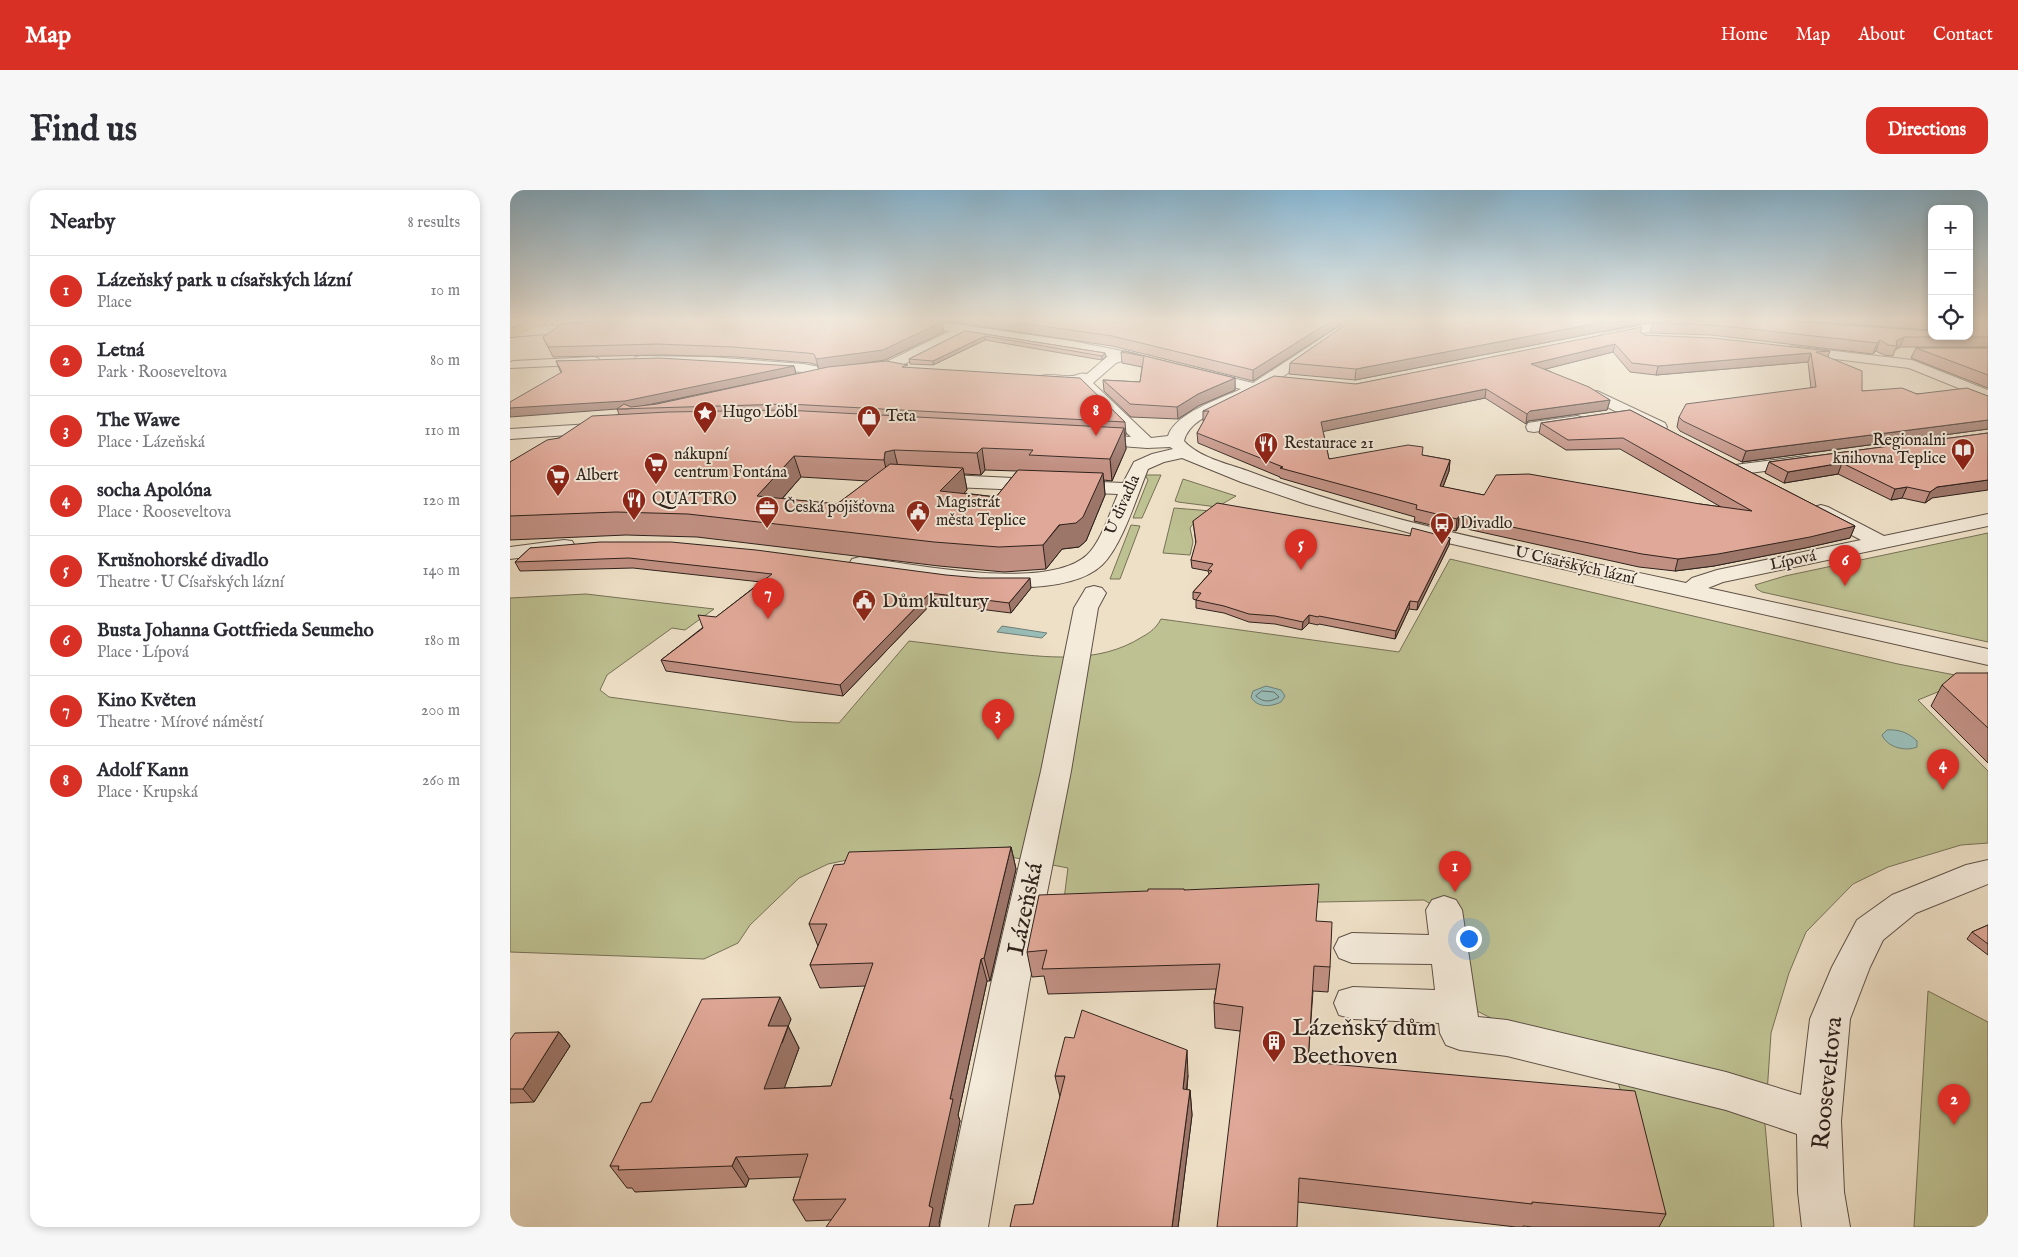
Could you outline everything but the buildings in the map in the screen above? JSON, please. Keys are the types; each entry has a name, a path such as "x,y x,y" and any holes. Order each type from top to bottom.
{"street":[{"path":"792,382 838,372 815,369"},
{"path":"912,369 916,370"},
{"path":"1035,378 1082,379 1095,376 1102,369"},
{"path":"1067,438 1180,447 1178,430 1188,421 1255,388 1284,369"},
{"path":"1925,369 1988,395"},
{"path":"1187,371 1255,388"},
{"path":"1271,378 1291,380"},
{"path":"1082,379 1147,443"},
{"path":"1597,396 1674,435"},
{"path":"1534,427 1631,413"},
{"path":"510,420 609,414"},
{"path":"510,434 626,427"},
{"path":"539,450 566,431"},
{"name":"U divadla","path":"1084,583 1088,566 1097,559 1107,541 1140,466 1180,447"},
{"name":"U Císařských lázní","path":"1180,447 1270,486 1446,537 1988,657"},
{"path":"1768,483 1733,465 1817,459"},
{"path":"908,479 1130,490"},
{"path":"1802,501 1880,542"},
{"name":"Lípová","path":"1690,592 1700,583 1717,577 1988,520"},
{"path":"510,553 541,548 585,545"},
{"path":"836,561 969,577 1084,583"},
{"name":"Lázeňská","path":"964,1227 1010,984 1056,772 1086,608 1084,583"},
{"name":"Rooseveltova","path":"1826,1227 1821,1192 1819,1121 1830,1019 1851,967 1870,930 1904,904 1978,874 1988,872"},
{"path":"1444,910 1460,1033 1507,1038 1726,1090 1819,1121"},
{"path":"1352,948 1449,950"},
{"path":"1353,1003 1457,1007"}],"green space":[{"path":"1145,475 1161,475 1142,518 1133,518 1148,480"},
{"path":"1183,479 1236,496 1217,507 1178,502 1175,501"},
{"path":"1174,508 1211,511 1190,528 1193,542 1190,555 1163,553"},
{"path":"1131,525 1140,526 1120,579 1110,579"},
{"path":"1988,533 1988,642 1762,592 1755,585 1785,576"},
{"path":"1450,559 1898,664 1960,676 1945,689 1918,700 1988,771 1988,843 1961,845 1888,867 1853,884 1806,932 1789,973 1771,1033 1765,1124 1774,1227 1656,1227 1609,1047 1499,1022 1477,1011 1465,989 1456,920 1424,900 1063,907 1068,868 995,854 852,859 828,864 799,878 750,925 738,943 704,959 510,952 510,598 586,594 714,609 685,630 672,628 607,675 600,690 609,697 793,722 839,723 909,641 1034,656 1071,657 1108,652 1125,646 1151,631 1161,619 1399,652"},
{"path":"1928,991 1988,1022 1988,1227 1914,1227"}],"water":[{"path":"1002,626 1047,633 1042,638 997,632"},
{"path":"1266,686 1281,690 1285,696 1281,702 1264,706 1254,701 1251,697 1253,691"},
{"path":"1887,730 1900,731 1911,736 1917,741 1917,747 1902,749 1888,743 1882,735"}],"place":[{"name":"Hugo Löbl","path":"705,434"},
{"name":"Adolf Kann","path":"1096,436"},
{"name":"Teta","path":"869,438"},
{"name":"Restaurace 21","path":"1266,465"},
{"name":"Regionalni knihovna Teplice","path":"1963,471"},
{"name":"nákupní centrum Fontána","path":"656,485"},
{"name":"Albert","path":"558,497"},
{"name":"QUATTRO","path":"634,521"},
{"name":"Česká pojišťovna","path":"767,529"},
{"name":"Magistrát města Teplice","path":"918,533"},
{"name":"Divadlo","path":"1442,545"},
{"name":"Krušnohorské divadlo","path":"1301,570"},
{"name":"Busta Johanna Gottfrieda Seumeho","path":"1845,586"},
{"name":"Kino Květen","path":"768,619"},
{"name":"Dům kultury","path":"864,622"},
{"name":"The Wawe","path":"998,740"},
{"name":"socha Apolóna","path":"1943,790"},
{"name":"Lázeňský park u císařských lázní","path":"1455,892"},
{"name":"Lázeňský dům Beethoven","path":"1274,1063"},
{"name":"Letná","path":"1954,1125"}]}
